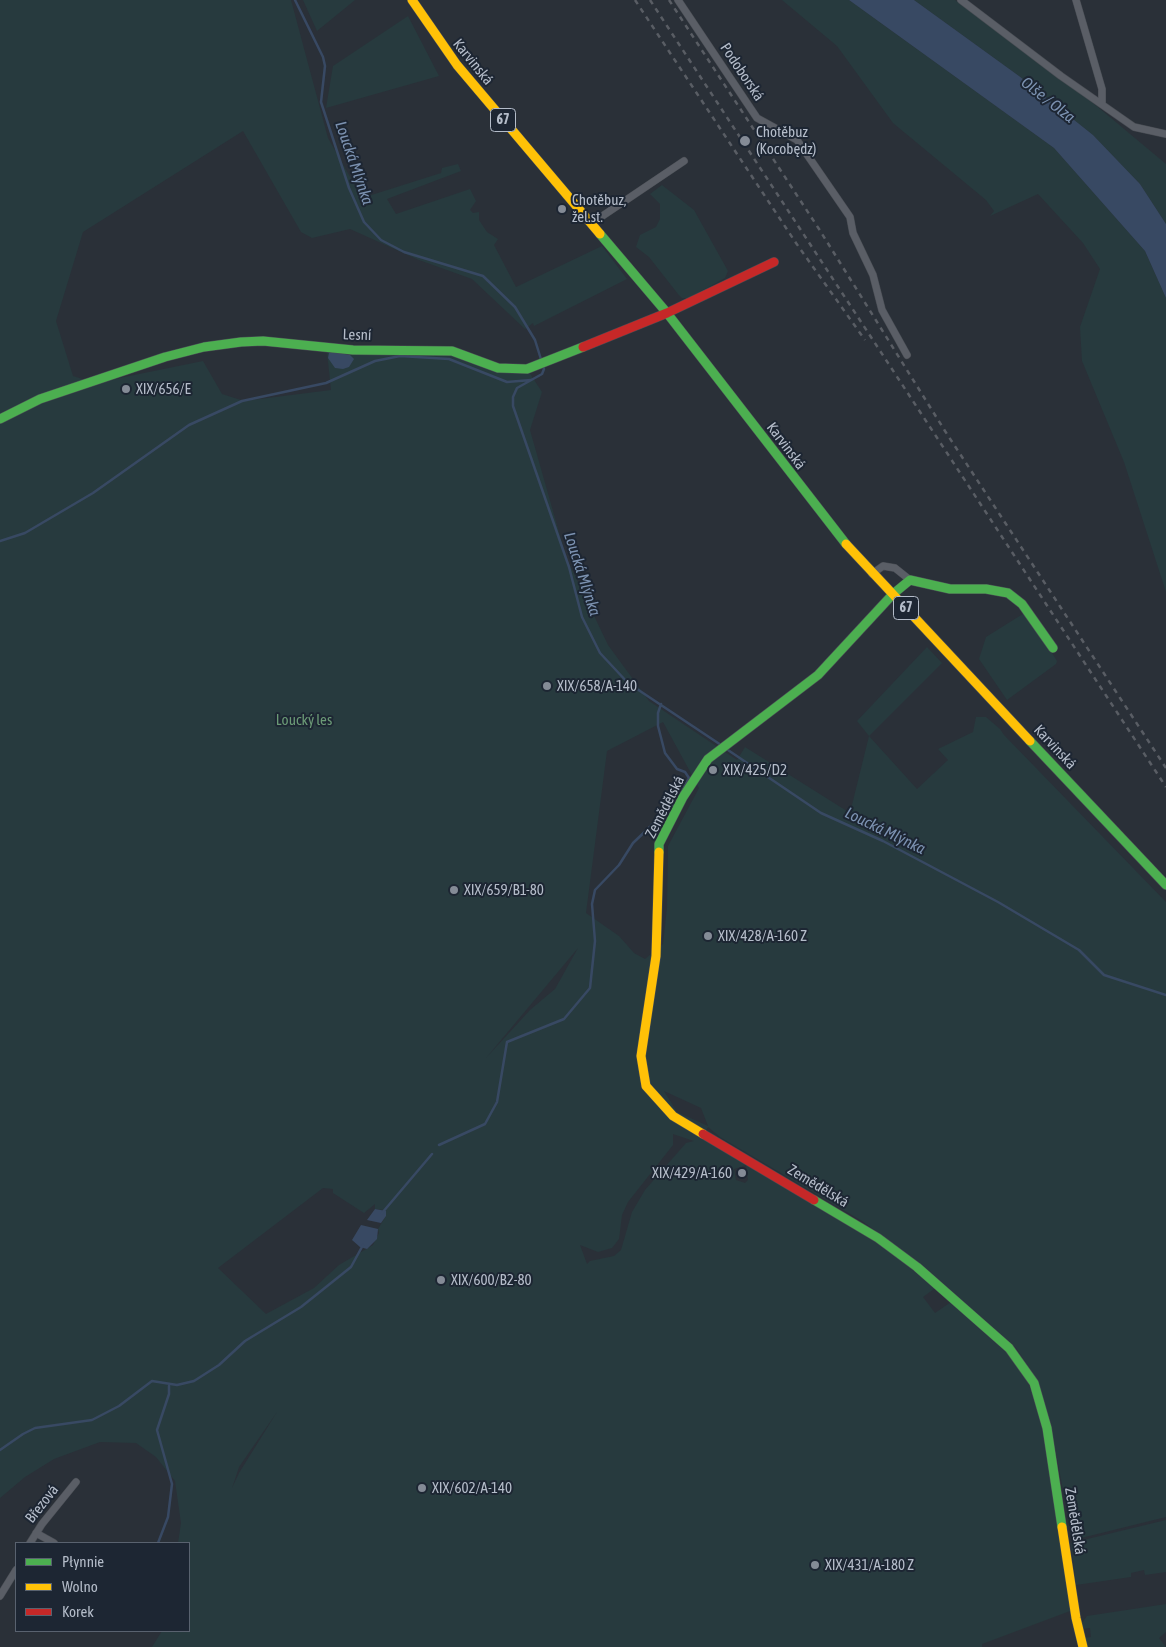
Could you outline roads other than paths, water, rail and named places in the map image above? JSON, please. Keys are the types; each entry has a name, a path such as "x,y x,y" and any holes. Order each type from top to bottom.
{"street":[{"name":"Karvinská","path":"412,0 457,65 667,313 814,505 872,574 893,594 1166,885"},
{"name":"Podoborská","path":"678,0 757,118 797,140 850,217 853,233 873,275 882,310 907,355"},
{"path":"961,0 1061,76 1134,126 1166,134"},
{"path":"972,8 974,0"},
{"path":"1076,0 1102,89 1102,104"},
{"path":"592,223 684,161"},
{"name":"Lesní","path":"0,419 40,399 165,357 204,347 241,342 263,341 353,350 452,351 498,368 527,368 667,313 774,262"},
{"path":"872,574 883,566 895,568 910,580 950,589 986,589 1008,593 1022,604 1053,648"},
{"name":"Zemědělská","path":"910,580 893,594 818,675 708,760 683,797 659,844 656,956 641,1056 646,1086 673,1116 878,1238 917,1267 1009,1348 1034,1383 1047,1428 1076,1618 1083,1647"},
{"name":"Březová","path":"31,1542 76,1482"},
{"path":"36,1533 52,1542"},
{"path":"0,1596 15,1572"}],"water":[{"name":"Olše / Olza","path":"849,0 914,0 1019,76 1093,135 1140,184 1166,224 1166,298 1145,251 1054,148"},
{"path":"329,353 350,355 354,359 349,367 343,369 335,368 328,358"},
{"path":"375,1209 386,1211 386,1216 381,1223 367,1220"},
{"path":"361,1225 378,1229 377,1239 367,1249 360,1247 352,1240"}],"waterway":[{"name":"Loucká Mlýnka","path":"295,0 323,57 325,66 321,102 349,188 364,222 381,240 404,252 483,276 515,307 535,340 544,369 542,374 517,388 513,397 513,406 569,567 582,617 600,653 628,683 721,745"},
{"path":"0,541 25,533 93,493 189,425 242,401 326,383 375,361 400,356 449,359 507,382 531,380"},
{"path":"661,704 658,713 658,726 665,753 677,769 685,772 689,778 681,793"},
{"name":"Loucká Mlýnka","path":"725,748 821,813 883,841 998,902 1079,950 1104,975 1166,995"},
{"path":"439,1145 485,1124 497,1102 507,1042 564,1019 590,988 595,941 592,904 595,890 619,865 633,843 676,802"},
{"path":"382,1213 432,1154"},
{"path":"0,1450 35,1428 92,1420 119,1406 152,1381 177,1385 194,1381 219,1365 245,1341 301,1307 351,1267 363,1245"},
{"path":"158,1542 168,1517 172,1484 157,1430 169,1394 169,1386"}],"railway":[{"path":"635,0 796,243 865,340"},
{"path":"650,0 1166,787"},
{"path":"669,0 819,229 945,431 1166,768"}],"place":[{"name":"Chotěbuz (Kocobędz)","path":"745,141"},
{"name":"Chotěbuz, žel.st.","path":"562,209"},
{"name":"XIX/656/E","path":"126,389"},
{"name":"XIX/658/A-140","path":"547,686"},
{"name":"XIX/425/D2","path":"713,770"},
{"name":"XIX/659/B1-80","path":"454,890"},
{"name":"XIX/428/A-160 Z","path":"708,936"},
{"name":"XIX/429/A-160","path":"742,1173"},
{"name":"XIX/600/B2-80","path":"441,1280"},
{"name":"XIX/602/A-140","path":"422,1488"},
{"name":"XIX/431/A-180 Z","path":"815,1565"}],"park label":[{"name":"Loucký les","path":"304,720"}]}
